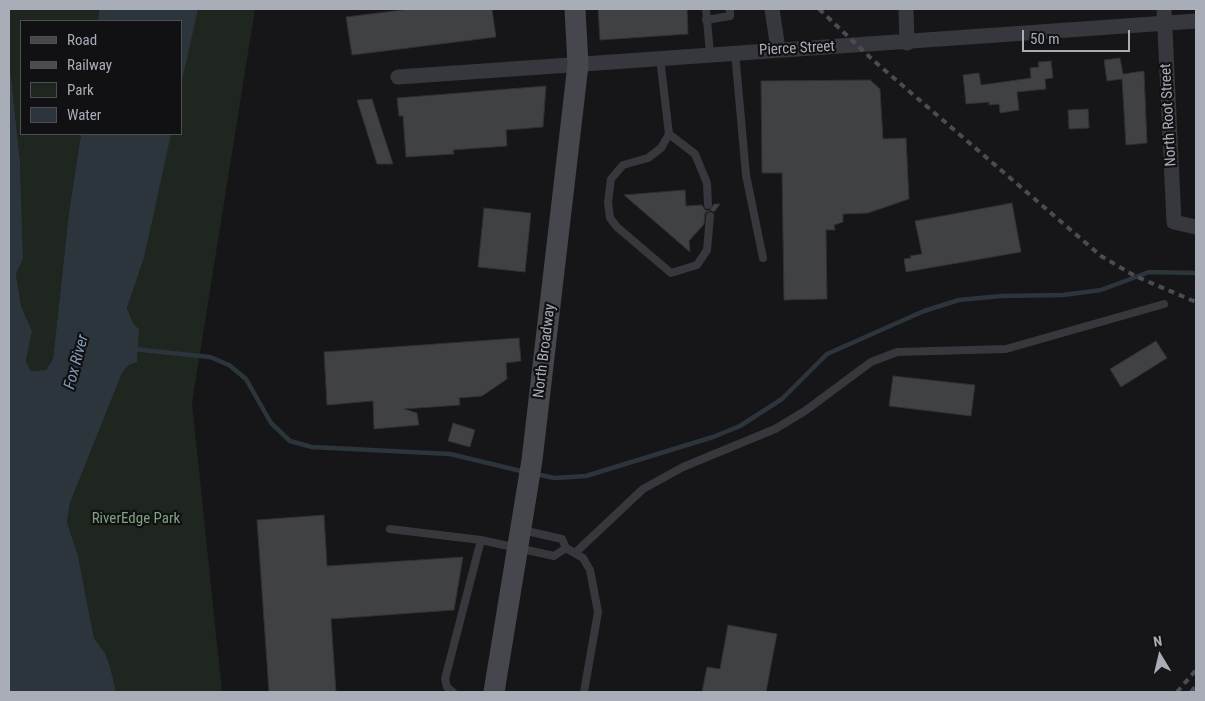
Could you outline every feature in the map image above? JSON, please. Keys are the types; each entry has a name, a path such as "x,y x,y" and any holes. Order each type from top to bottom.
{"main road":[{"name":"North Broadway","path":"494,692 532,460 578,65 575,9"}],"street":[{"path":"772,9 778,49"},
{"path":"906,9 907,43"},
{"name":"Pierce Street","path":"398,77 778,49 907,43 1164,16 1196,22"},
{"name":"North Root Street","path":"1164,16 1174,222 1196,227"}],"lane":[{"path":"706,9 710,54"},
{"path":"706,20 730,16 730,9"},
{"path":"735,52 746,175 763,258"},
{"path":"660,58 669,134 661,148 648,158 623,166 611,178 608,202 610,218 617,227 671,274 697,265 707,250 710,216"},
{"path":"669,134 695,154 707,183 708,205"},
{"path":"575,553 642,489 683,467 775,429 805,411 871,362 897,352 1006,349 1164,304"},
{"path":"390,529 481,540 562,539 566,548 583,558 590,570 598,612 584,692"},
{"path":"520,539 554,556 566,548"},
{"path":"453,692 447,687 445,679 481,540"}],"green space":[{"path":"9,9 99,9 98,20 20,20 20,135 81,135 69,212 53,359 46,370 31,371 26,361 32,331 21,306 16,274 23,259 20,161 9,58"},
{"name":"RiverEdge Park","path":"193,9 255,9 192,403 222,692 116,692 105,653 94,638 78,556 67,522 70,503 122,373 129,365 137,362 139,329 133,323 127,308 144,258 168,135 182,135 182,64"}],"water":[{"path":"99,9 198,9 182,81 182,20 98,20"},
{"name":"Fox River","path":"9,58 20,161 23,259 16,274 21,306 32,331 26,361 31,371 46,370 53,359 69,212 81,135 171,135 144,258 127,308 133,323 139,329 137,362 129,365 122,373 70,503 67,522 78,556 94,638 105,653 116,692 9,692"}],"building":[{"path":"410,9 492,9 496,37 352,55 346,17"},
{"path":"598,9 687,9 688,34 600,40"},
{"path":"1120,58 1123,74 1144,71 1147,143 1126,145 1122,79 1107,81 1104,60"},
{"path":"1051,61 1053,78 1045,79 1046,89 1017,92 1019,110 1000,113 999,104 989,105 989,102 966,104 963,75 979,73 981,85 1031,78 1030,68 1039,67 1038,62"},
{"path":"870,80 880,89 883,139 906,138 909,199 868,213 843,214 843,222 834,225 835,230 826,230 827,299 784,300 782,173 762,173 761,81"},
{"path":"546,86 543,127 506,130 507,146 453,150 454,154 406,157 403,116 399,116 397,98"},
{"path":"372,99 393,164 377,164 357,100"},
{"path":"1088,109 1089,128 1069,129 1068,110"},
{"path":"685,190 686,206 702,205 705,210 709,211 705,213 704,224 689,241 690,252 624,195"},
{"path":"1012,203 1021,252 906,272 904,259 922,254 915,221"},
{"path":"714,204 720,204 714,212 710,210"},
{"path":"484,208 531,213 525,272 478,267"},
{"path":"519,338 521,361 506,363 507,379 482,396 459,398 460,405 404,409 417,413 419,425 374,429 373,401 327,405 324,352"},
{"path":"1156,341 1167,358 1121,387 1110,369"},
{"path":"893,376 975,385 971,416 889,406"},
{"path":"453,423 475,430 470,447 448,441"},
{"path":"324,515 327,566 463,557 454,610 331,619 336,692 269,692 257,520"},
{"path":"728,625 777,634 766,692 702,692 707,667 720,669"}],"waterway":[{"path":"535,474 555,478 586,476 713,437 740,426 782,399 827,354 924,311 959,300 1001,296 1063,295 1101,290 1149,272 1196,273"},
{"path":"133,349 210,357 229,365 246,379 271,423 290,441 312,447 450,454 525,472"}],"railway":[{"path":"819,9 874,61 1101,256 1135,276 1196,302"},
{"path":"1177,692 1196,670"},
{"path":"1191,692 1196,686"}]}
